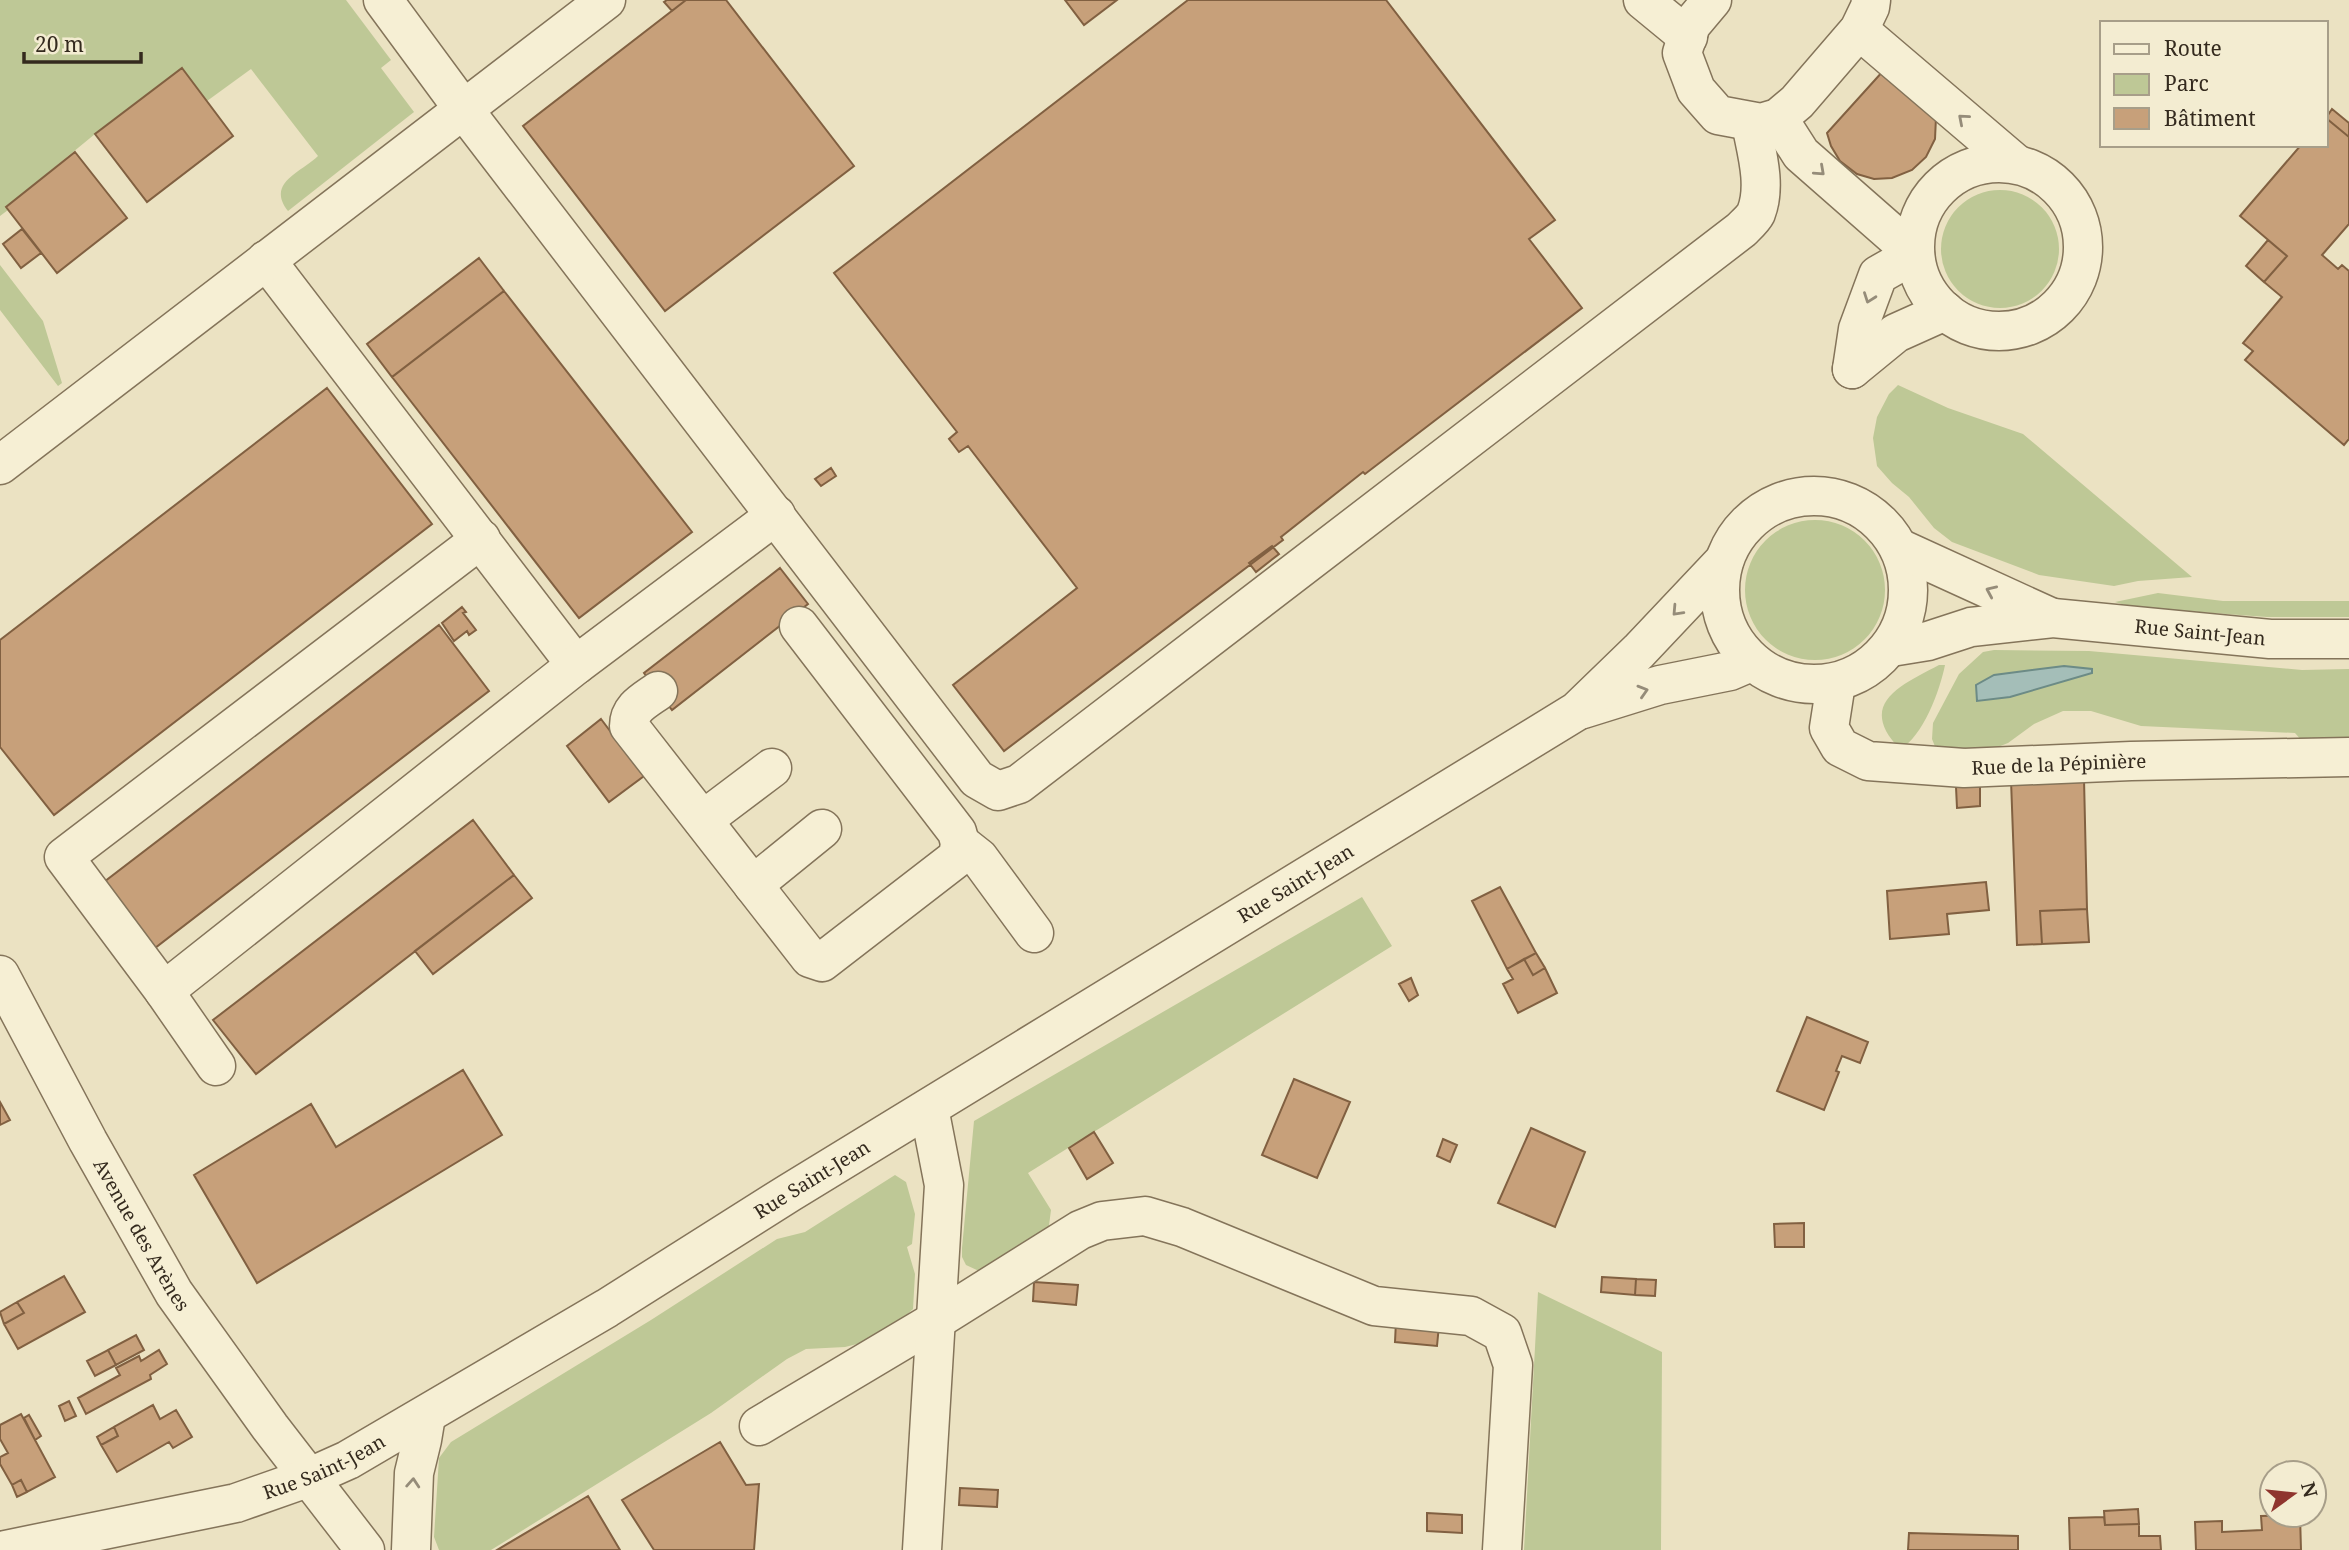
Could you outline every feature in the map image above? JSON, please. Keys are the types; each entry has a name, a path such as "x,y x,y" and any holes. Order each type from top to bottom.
{"street":[{"path":"0,466 606,0"},
{"path":"1643,0 1688,37"},
{"path":"1712,0 1691,25 1682,54 1696,90 1718,115 1764,120 1797,102 1865,15 2015,163"},
{"path":"399,5 464,110 977,779 998,791 1018,784 1741,230 1755,214 1760,193 1764,120"},
{"path":"1764,120 1915,254"},
{"path":"1993,162 2015,163 2035,170 2054,182 2069,198 2079,218 2084,240 2083,262 2076,283 2064,302 2048,317 2028,327 2006,331 1984,330 1963,324 1945,311 1930,295 1920,275 1915,254 1916,232 1923,210 1934,192 1951,177 1971,167 1993,162"},
{"path":"1915,254 1878,275 1858,329 1852,369 1896,333 1945,311"},
{"path":"266,260 576,665"},
{"path":"1798,496 1825,496 1848,501 1869,512 1887,528 1899,548 1908,573 1909,599 1903,624 1891,647 1867,670 1836,683 1806,685 1777,678 1751,662 1729,632 1719,597 1724,561 1735,538 1752,518 1773,504 1798,496"},
{"path":"164,992 576,665 776,515"},
{"path":"216,1066 64,857 481,539"},
{"name":"Rue Saint-Jean","path":"1899,548 2053,618"},
{"name":"Rue Saint-Jean","path":"5,1550 236,1503 310,1478 426,1416 607,1308 1577,711 1639,652 1724,561"},
{"name":"Rue Saint-Jean","path":"1891,647 1928,641 1971,627 2053,618 2270,639 2349,639"},
{"path":"658,691 636,707 629,716 629,726 810,958 822,962 958,858 960,843 957,832 799,626"},
{"name":"Rue Saint-Jean","path":"1577,711 1660,685 1730,671 1751,662"},
{"name":"Rue de la Pépinière","path":"1836,683 1829,729 1840,747 1868,761 1964,768 2131,761 2349,757"},
{"path":"702,820 772,768"},
{"path":"753,885 822,829"},
{"path":"960,843 979,858 1034,933"},
{"name":"Avenue des Arènes","path":"0,975 88,1141 174,1293 270,1427 365,1550"},
{"path":"922,1550 944,1185 929,1108"},
{"path":"759,1426 935,1321 1080,1230 1102,1221 1145,1216 1182,1227 1374,1306 1471,1316 1502,1333 1513,1365 1502,1550"},
{"path":"411,1550 414,1473 426,1416"}],"green space":[{"path":"0,0 346,0 391,60 381,68 414,112 288,211 282,201 283,186 318,156 251,69 207,101 182,68 95,134 6,207 8,210 0,216"},
{"path":"2000,190 2023,194 2042,207 2055,226 2059,249 2055,272 2042,291 2023,304 2000,308 1977,304 1958,291 1945,272 1941,249 1945,226 1958,207 1977,194"},
{"path":"0,265 43,321 62,383 58,386 0,310"},
{"path":"1898,385 1948,408 2023,434 2192,577 2138,581 2114,586 2039,575 1952,542 1934,528 1909,497 1877,466 1873,438 1877,417 1889,394"},
{"path":"1815,520 1842,525 1864,541 1880,563 1885,590 1880,617 1864,639 1842,655 1815,660 1788,655 1766,639 1750,617 1745,590 1750,563 1766,541 1788,525"},
{"path":"2158,593 2223,601 2349,601 2349,617 2267,617 2132,607 2115,602"},
{"path":"2089,651 2302,670 2349,669 2349,748 2309,749 2295,733 2141,726 2091,711 2063,711 2034,724 2008,743 1980,754 1936,749 1932,739 1933,723 1959,674 1983,652"},
{"path":"1939,665 1945,665 1929,712 1916,734 1900,749 1887,733 1882,720 1883,708 1898,689"},
{"path":"1362,897 1392,946 1028,1173 1051,1210 1048,1233 979,1271 966,1265 962,1248 974,1121"},
{"path":"895,1175 906,1182 915,1214 912,1244 907,1247 915,1274 913,1309 899,1322 865,1342 845,1347 806,1349 787,1359 711,1413 491,1550 439,1550 434,1537 439,1458 451,1442 651,1320 777,1239 805,1232"},
{"path":"1538,1292 1662,1352 1661,1550 1524,1550"}],"water":[{"path":"2064,666 2092,669 2092,673 2010,697 1977,701 1976,685 1994,675"}],"building":[{"path":"686,0 672,11 664,2"},
{"path":"686,0 726,0 854,166 665,311 523,126"},
{"path":"1065,0 1117,0 1084,25"},
{"path":"1188,0 1386,0 1555,220 1529,239 1582,308 1365,474 1363,472 1281,537 1283,540 1004,751 953,685 1077,588 968,446 959,452 949,439 957,432 834,273"},
{"path":"182,68 233,136 147,202 95,134"},
{"path":"1884,70 1936,117 1935,139 1926,157 1912,170 1892,178 1874,179 1857,174 1840,161 1827,133"},
{"path":"2332,109 2349,123 2349,137 2328,120"},
{"path":"2328,120 2349,137 2349,224 2322,255 2338,269 2342,265 2349,271 2349,439 2344,445 2245,360 2253,351 2243,343 2282,297 2264,282 2287,256 2240,216 2299,147 2328,147"},
{"path":"75,152 127,218 57,273 6,207"},
{"path":"22,229 41,253 21,268 3,244"},
{"path":"2268,240 2287,256 2264,282 2246,266"},
{"path":"479,258 504,291 392,377 367,344"},
{"path":"504,291 692,532 579,618 392,377"},
{"path":"327,388 432,524 54,815 0,747 0,640"},
{"path":"831,468 836,476 821,486 815,479"},
{"path":"1272,546 1279,554 1256,572 1249,563"},
{"path":"780,568 808,604 672,710 644,673"},
{"path":"462,607 466,612 463,613 476,630 469,635 467,631 454,641 442,623"},
{"path":"439,625 489,691 155,948 104,882"},
{"path":"601,719 644,776 609,802 567,746"},
{"path":"2084,779 2087,909 2040,911 2042,944 2017,945 2011,780"},
{"path":"1980,786 1980,806 1957,808 1956,787"},
{"path":"473,820 514,875 256,1074 213,1020"},
{"path":"514,875 532,898 433,974 415,951"},
{"path":"1986,882 1989,910 1947,914 1949,934 1890,939 1887,891"},
{"path":"1500,887 1536,953 1507,969 1472,901"},
{"path":"2087,909 2089,942 2042,944 2040,911"},
{"path":"1536,953 1545,968 1533,975 1524,959"},
{"path":"1524,959 1533,975 1545,968 1557,993 1518,1013 1503,984 1513,979 1507,969"},
{"path":"1411,978 1418,995 1409,1001 1399,984"},
{"path":"1807,1017 1868,1042 1860,1063 1842,1056 1836,1071 1839,1072 1824,1110 1777,1091"},
{"path":"463,1070 502,1135 257,1283 194,1175 311,1104 336,1147"},
{"path":"1294,1079 1350,1102 1317,1178 1262,1155"},
{"path":"0,1102 10,1120 0,1125"},
{"path":"1531,1128 1585,1152 1555,1227 1498,1203"},
{"path":"1094,1132 1113,1163 1087,1179 1069,1148"},
{"path":"1443,1139 1457,1145 1450,1162 1437,1156"},
{"path":"1804,1223 1804,1247 1775,1247 1774,1224"},
{"path":"64,1276 85,1312 18,1349 4,1324 24,1313 17,1302"},
{"path":"1602,1277 1636,1279 1635,1295 1601,1292"},
{"path":"1636,1279 1656,1280 1655,1296 1635,1295"},
{"path":"1034,1282 1078,1285 1076,1305 1033,1301"},
{"path":"17,1302 24,1313 4,1324 0,1312"},
{"path":"1396,1321 1439,1325 1437,1346 1395,1342"},
{"path":"136,1335 144,1350 116,1365 108,1350"},
{"path":"108,1350 116,1365 95,1376 87,1361"},
{"path":"159,1350 167,1364 150,1375 151,1379 86,1414 78,1398 120,1375 116,1368 139,1356 141,1361"},
{"path":"69,1401 76,1416 65,1421 59,1406"},
{"path":"153,1405 160,1419 176,1410 192,1437 173,1448 169,1442 117,1472 101,1445 118,1436 114,1427"},
{"path":"21,1414 55,1477 27,1492 21,1480 12,1485 0,1464 0,1457 8,1453 0,1439 0,1425"},
{"path":"29,1415 41,1436 35,1440 24,1418"},
{"path":"114,1427 118,1436 101,1445 97,1437"},
{"path":"720,1442 746,1485 759,1484 754,1550 654,1550 622,1500"},
{"path":"21,1480 27,1492 17,1497 12,1485"},
{"path":"960,1488 998,1490 997,1507 959,1505"},
{"path":"588,1496 620,1550 497,1550"},
{"path":"2138,1509 2139,1524 2105,1525 2104,1511"},
{"path":"1427,1513 1462,1515 1462,1533 1427,1531"},
{"path":"2104,1517 2105,1525 2139,1524 2139,1536 2160,1536 2161,1550 2070,1550 2069,1518"},
{"path":"2222,1521 2222,1532 2300,1529 2301,1550 2196,1550 2195,1522"},
{"path":"1909,1533 2018,1536 2018,1550 1908,1550"}]}
